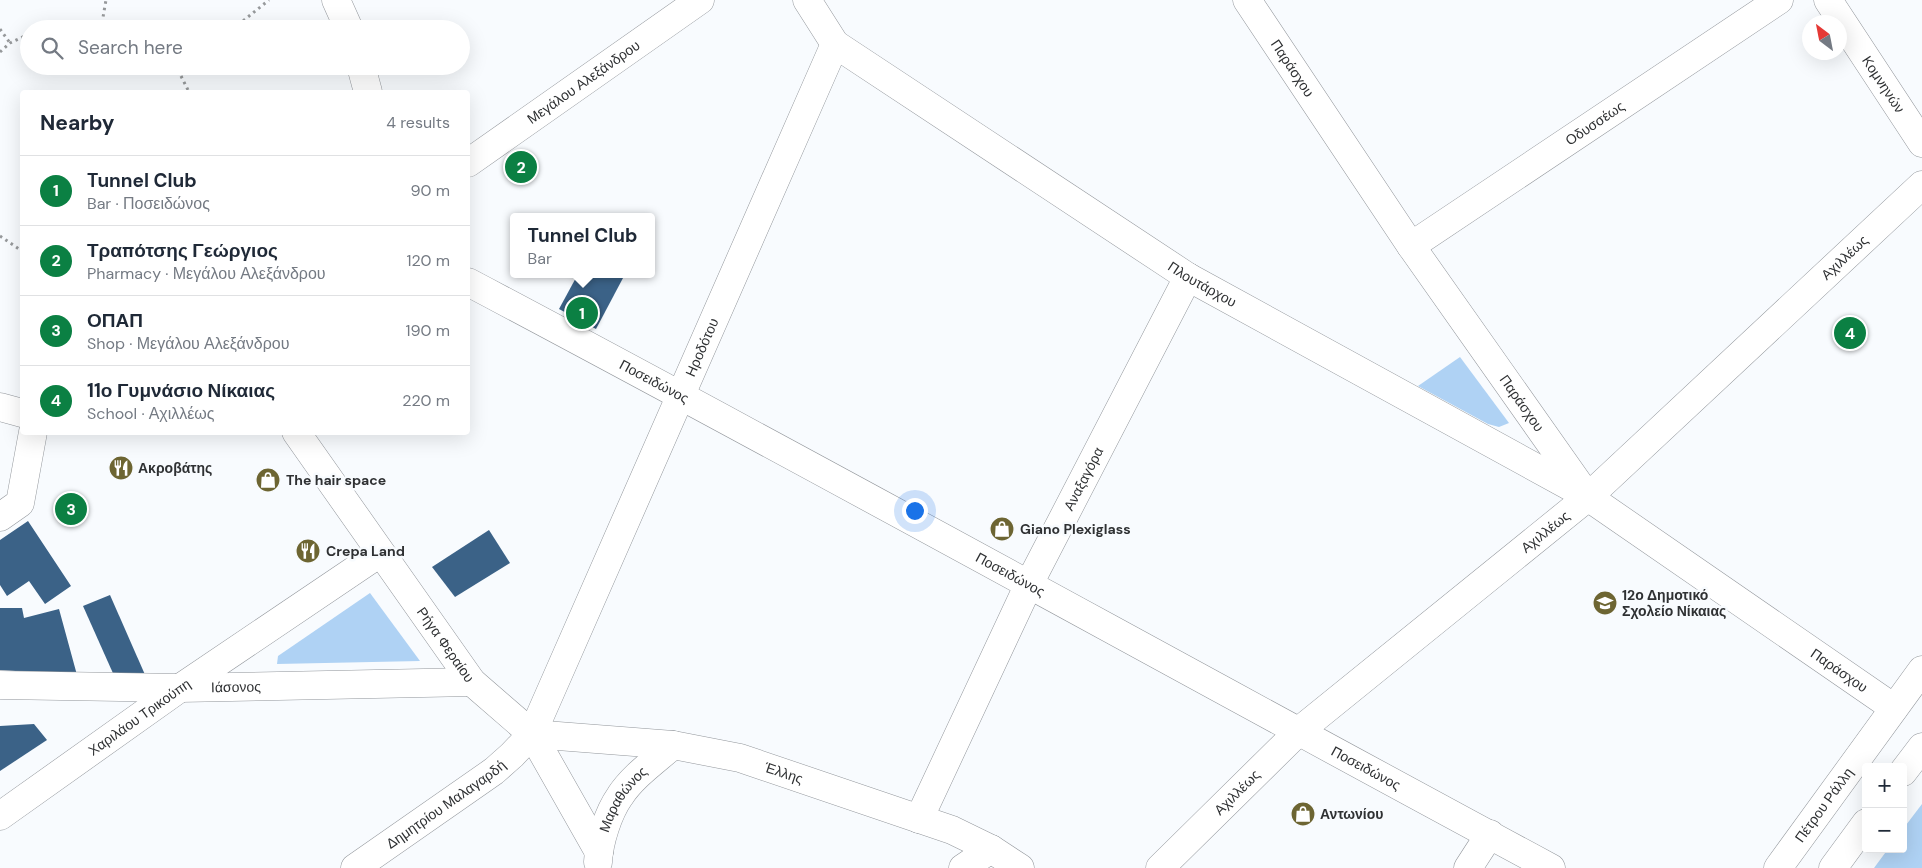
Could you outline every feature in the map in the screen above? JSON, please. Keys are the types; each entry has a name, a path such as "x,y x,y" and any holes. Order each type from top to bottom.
{"street":[{"path":"336,0 345,20"},
{"name":"Μεγάλου Αλεξάνδρου","path":"470,162 700,0"},
{"path":"807,0 835,44"},
{"name":"Παράσχου","path":"1247,0 1411,246 1588,496 1894,708"},
{"name":"Οδυσσέως","path":"1411,246 1778,0"},
{"name":"Κομνηνών","path":"1828,0 1922,143"},
{"name":"Πλουτάρχου","path":"835,44 1188,277 1588,496"},
{"name":"Ηροδότου","path":"532,734 835,44"},
{"path":"364,75 368,90"},
{"name":"Αχιλλέως","path":"1160,868 1299,731 1588,496 1922,184"},
{"name":"Αναξαγόρα","path":"919,819 1029,584 1188,277"},
{"name":"Ποσειδώνος","path":"470,283 680,394 1551,868"},
{"path":"0,407 20,412"},
{"path":"0,517 20,503 32,435"},
{"name":"Ρήγα Φεραίου","path":"298,435 472,682 532,734 598,860"},
{"name":"Χαριλάου Τρικούπη","path":"0,816 180,688 380,553"},
{"name":"Πέτρου Ράλλη","path":"1778,868 1922,670"},
{"name":"Ιάσονος","path":"0,685 180,688 472,682"},
{"name":"Έλλης","path":"532,734 673,746 740,758 952,830 991,849 1020,868"},
{"name":"Δημητρίου Μαλαγαρδή","path":"356,868 494,770 512,756 532,734"},
{"name":"Μαραθώνος","path":"598,860 605,828 620,796 637,776 673,746"},
{"path":"1907,767 1922,747"},
{"path":"1833,868 1862,828"},
{"path":"1468,868 1490,834"},
{"path":"963,868 991,849"}],"path":[{"path":"103,20 106,0"},
{"path":"244,20 269,0"},
{"path":"0,29 10,43"},
{"path":"0,52 10,43 20,38"},
{"path":"180,75 188,90"},
{"path":"0,236 20,249"}],"shaded area":[{"path":"1460,357 1509,423 1499,427 1488,424 1418,386"},
{"path":"370,593 420,661 277,664 278,656"},
{"path":"1922,804 1922,868 1874,868 1885,853 1907,853 1907,824"}],"building":[{"path":"576,278 623,278 596,329 559,309"},
{"path":"28,521 71,586 45,604 29,581 7,596 0,585 0,540"},
{"path":"489,530 510,563 455,597 432,567"},
{"path":"110,595 146,677 116,680 83,606"},
{"path":"0,608 22,608 24,618 59,609 77,675 0,670"},
{"path":"34,724 47,740 0,771 0,726"}],"place":[{"name":"Τραπότσης Γεώργιος","path":"521,167"},
{"name":"Tunnel Club","path":"582,313"},
{"name":"11ο Γυμνάσιο Νίκαιας","path":"1850,333"},
{"name":"Ακροβάτης","path":"121,468"},
{"name":"The hair space","path":"268,480"},
{"name":"ΟΠΑΠ","path":"71,509"},
{"name":"Giano Plexiglass","path":"1002,529"},
{"name":"Crepa Land","path":"308,551"},
{"name":"12ο Δημοτικό Σχολείο Νίκαιας","path":"1605,603"},
{"name":"Αντωνίου","path":"1303,814"}]}
